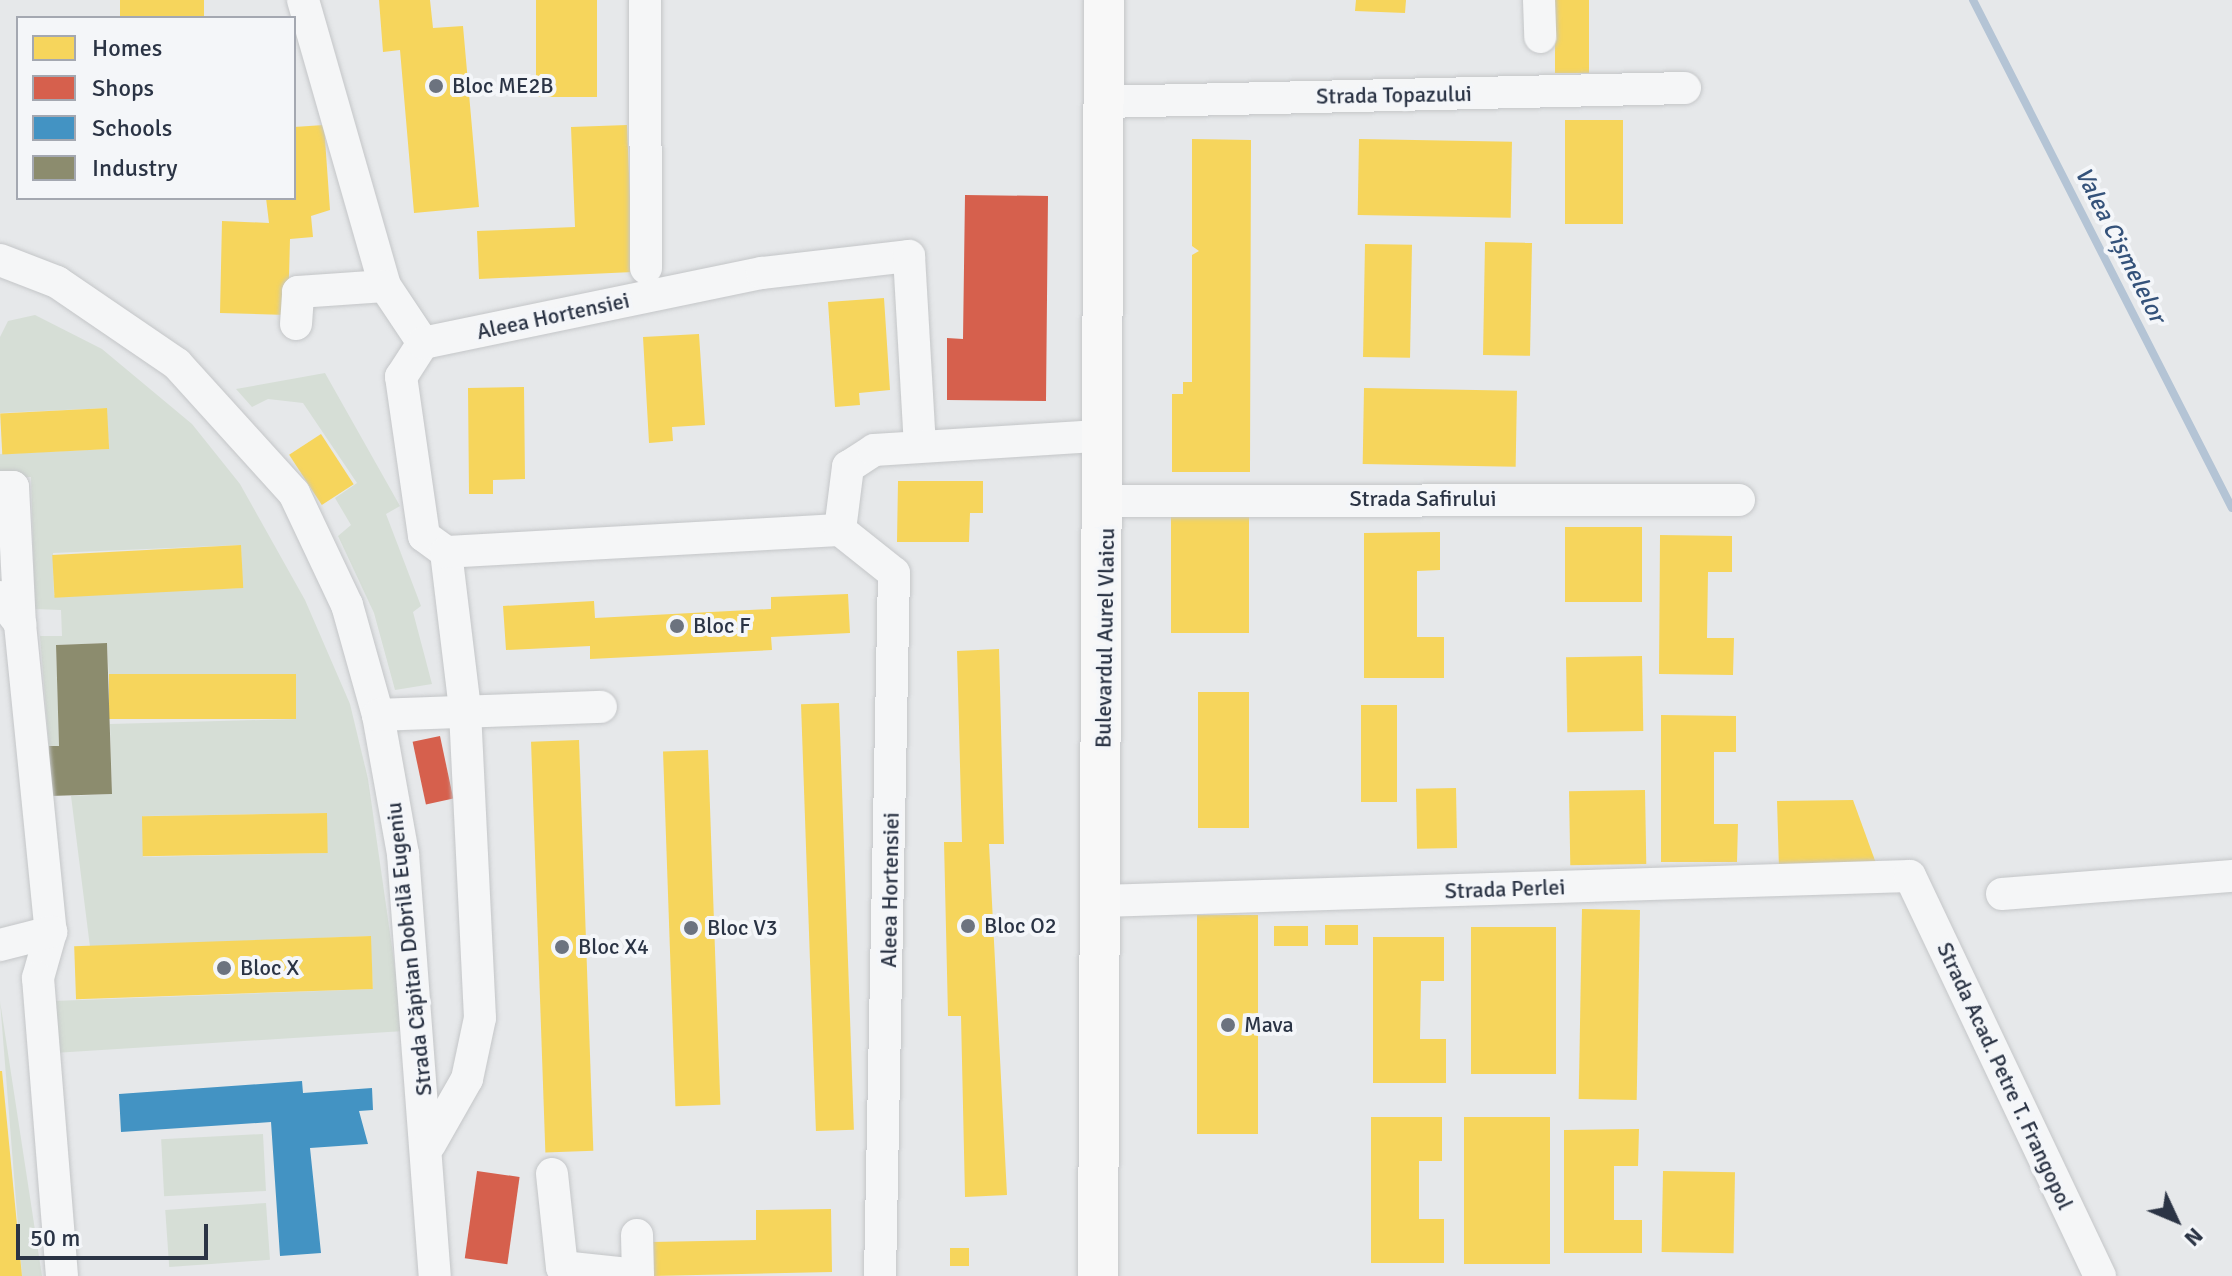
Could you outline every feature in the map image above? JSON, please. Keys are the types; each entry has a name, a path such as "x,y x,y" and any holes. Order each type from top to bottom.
{"main road":[{"name":"Bulevardul Aurel Vlaicu","path":"1081,0 1082,1276"},
{"name":"Bulevardul Aurel Vlaicu","path":"1098,1276 1107,501 1104,0"}],"street":[{"path":"645,0 646,268"},
{"path":"1539,0 1540,37"},
{"path":"308,6 385,286 423,343 401,377 424,536 446,552 840,530 848,467 874,450 1083,437"},
{"name":"Strada Topazului","path":"1104,102 1685,88"},
{"name":"Aleea Hortensiei","path":"423,343 762,273 909,256 920,446"},
{"name":"Strada Căpitan Dobrilă Eugeniu","path":"0,260 57,282 177,364 294,493 347,605 378,715 403,854 430,1144 435,1276"},
{"path":"296,324 298,292 385,286"},
{"path":"0,487 13,487 20,624 51,932 38,978 62,1276"},
{"name":"Strada Safirului","path":"1107,501 1739,500"},
{"name":"Aleea Hortensiei","path":"840,530 894,573 880,1276"},
{"path":"430,1144 467,1079 480,1018 465,709 446,552"},
{"path":"0,597 20,624"},
{"path":"378,715 465,709 601,707"},
{"name":"Strada Perlei","path":"1101,901 1910,876"},
{"name":"Strada Acad. Petre T. Frangopol","path":"1910,876 2100,1276"},
{"path":"2002,894 2232,876"},
{"path":"0,945 51,932"},
{"path":"552,1174 562,1267 638,1275 637,1235"}],"shaded area":[{"path":"35,315 102,349 192,424 240,484 305,600 350,704 368,779 404,1031 54,1053 54,1001 373,989 370,936 90,947 71,796 112,794 110,724 296,719 296,675 109,679 107,643 56,645 59,746 49,746 40,636 62,636 61,610 35,609 31,477 0,478 0,454 109,449 106,408 0,413 0,337 8,321","holes":["241,545 242,588 54,595 53,553","327,813 327,853 143,857 143,816"]},
{"path":"325,373 400,506 386,514 421,606 413,612 432,684 395,690 374,613 338,536 351,525 335,498 357,483 303,403 268,399 252,407 236,389"},
{"path":"0,1001 42,1276 22,1276"},
{"path":"263,1134 266,1191 164,1196 161,1139"},
{"path":"266,1203 270,1260 169,1267 165,1210"}],"building: Homes":[{"path":"120,0 204,0 204,16 120,16"},
{"name":"Bloc ME2B","path":"379,0 430,0 433,28 463,26 479,207 414,213 400,50 383,52"},
{"path":"536,0 597,0 597,97 536,97"},
{"path":"1356,0 1406,0 1405,13 1355,11"},
{"path":"1555,0 1589,0 1589,73 1555,73"},
{"path":"1565,120 1623,120 1623,224 1565,224"},
{"path":"324,125 330,210 311,216 313,237 290,239 288,315 220,313 222,221 269,223 266,200 296,200 296,127"},
{"path":"627,125 633,272 479,279 477,231 575,227 571,127"},
{"path":"1192,139 1251,140 1250,472 1172,472 1172,394 1183,394 1183,382 1192,382 1192,255 1199,251 1192,246"},
{"path":"1359,139 1512,142 1511,218 1358,215"},
{"path":"1485,242 1532,243 1530,356 1483,355"},
{"path":"1365,244 1412,245 1410,358 1363,357"},
{"path":"884,298 890,390 859,393 860,405 835,407 828,302"},
{"path":"699,334 705,425 672,427 673,441 649,443 643,337"},
{"path":"524,387 525,479 493,480 493,494 469,494 468,388"},
{"path":"1364,388 1517,391 1516,467 1363,464"},
{"path":"107,408 109,449 2,455 0,414"},
{"path":"321,434 354,484 322,505 289,455"},
{"path":"898,481 983,481 983,513 970,513 969,542 897,542"},
{"path":"1171,506 1249,506 1249,633 1171,633"},
{"path":"1565,527 1642,527 1642,602 1565,602"},
{"path":"1440,532 1440,570 1417,571 1417,637 1444,637 1444,678 1364,678 1364,533"},
{"path":"1660,535 1732,536 1732,572 1708,572 1707,638 1734,638 1733,675 1659,674"},
{"path":"241,545 243,588 55,598 52,555"},
{"name":"Bloc F","path":"848,594 850,633 771,637 772,650 590,659 590,646 506,650 503,606 594,601 595,618 771,609 771,597"},
{"name":"Bloc O2","path":"999,649 1004,844 989,844 1007,1195 965,1197 961,1016 948,1016 944,842 962,842 957,651"},
{"path":"1642,656 1643,731 1567,732 1566,657"},
{"path":"109,674 296,674 296,719 109,719"},
{"path":"1198,692 1249,692 1249,828 1198,828"},
{"path":"839,703 854,1130 816,1131 801,704"},
{"path":"1361,705 1397,705 1397,802 1361,802"},
{"path":"1661,715 1736,716 1736,752 1714,752 1714,824 1738,824 1737,862 1661,862"},
{"name":"Bloc X4","path":"579,740 593,1151 545,1152 531,742"},
{"name":"Bloc V3","path":"708,750 720,1105 675,1106 663,752"},
{"path":"1456,788 1457,848 1417,849 1416,789"},
{"path":"1645,790 1646,864 1570,865 1569,791"},
{"path":"1853,800 1877,866 1779,869 1777,801"},
{"path":"327,813 328,853 143,856 142,816"},
{"path":"1582,909 1640,910 1637,1100 1579,1099"},
{"name":"Mava","path":"1197,915 1258,915 1258,1134 1197,1134"},
{"path":"1325,925 1358,925 1358,945 1325,945"},
{"path":"1274,926 1308,926 1308,946 1274,946"},
{"path":"1471,927 1556,927 1556,1074 1471,1074"},
{"name":"Bloc X","path":"371,936 373,989 76,999 74,946"},
{"path":"1373,937 1444,937 1444,981 1421,981 1420,1039 1446,1039 1446,1083 1373,1083"},
{"path":"2,1071 22,1276 0,1276"},
{"path":"1371,1117 1442,1117 1442,1161 1419,1161 1419,1219 1444,1219 1444,1263 1371,1263"},
{"path":"1464,1117 1550,1117 1550,1264 1464,1264"},
{"path":"1639,1129 1638,1166 1614,1166 1614,1220 1642,1220 1642,1253 1564,1253 1564,1130"},
{"path":"1663,1171 1735,1172 1734,1253 1662,1252"},
{"path":"831,1209 832,1272 652,1276 651,1242 756,1240 756,1210"},
{"path":"950,1248 969,1248 969,1266 950,1266"}],"building: Shops":[{"path":"965,195 1048,196 1046,401 947,400 947,338 963,339"},
{"path":"440,736 453,799 426,804 413,742"},
{"path":"477,1171 520,1177 507,1264 465,1258"}],"building: Schools":[{"path":"302,1081 303,1093 372,1088 373,1110 359,1111 368,1144 310,1148 321,1253 280,1256 271,1122 121,1132 119,1094"}],"building: Industry":[{"path":"107,643 112,794 50,796 49,746 59,746 56,645"}],"waterway":[{"name":"Valea Cișmelelor","path":"1973,0 2232,508"}],"place":[{"name":"Bloc ME2B","path":"436,86"},
{"name":"Bloc F","path":"677,626"},
{"name":"Bloc O2","path":"968,926"},
{"name":"Bloc V3","path":"691,928"},
{"name":"Bloc X4","path":"562,947"},
{"name":"Bloc X","path":"224,968"},
{"name":"Mava","path":"1228,1025"}]}
